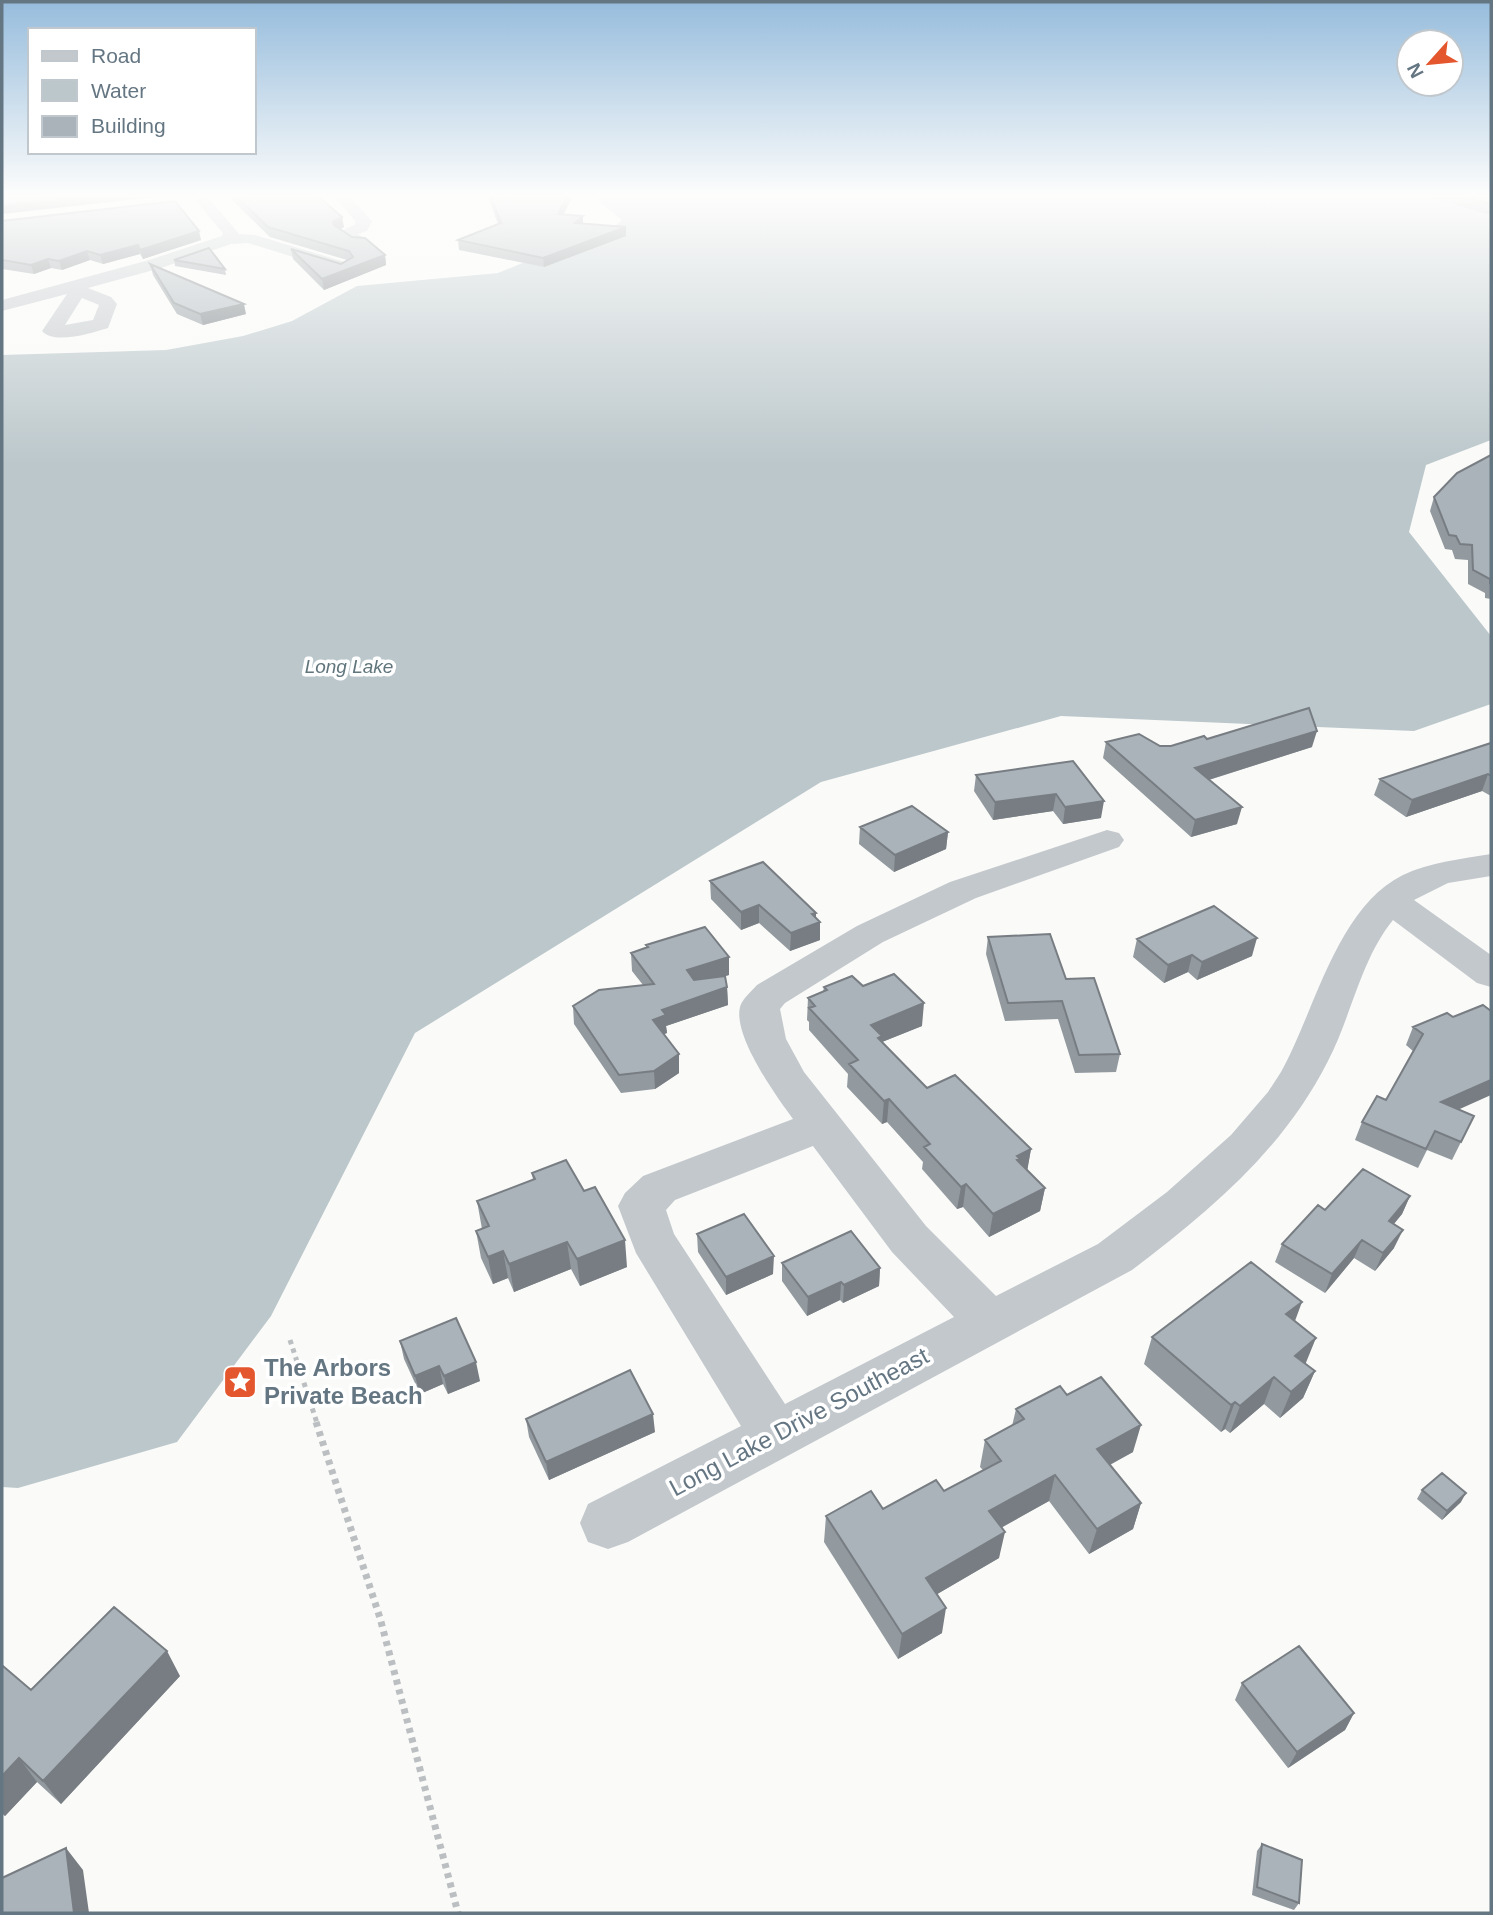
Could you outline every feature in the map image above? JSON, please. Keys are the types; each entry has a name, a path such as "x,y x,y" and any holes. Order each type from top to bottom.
{"street":[{"path":"2,306 83,286"},
{"path":"990,1322 909,1239 789,1083 765,1040 760,1007 771,993 870,934 963,890 1107,840"},
{"name":"Long Lake Drive Southeast","path":"608,1523 1115,1257 1151,1231 1237,1157 1283,1103 1320,1038 1341,980 1382,908 1406,887 1437,875 1491,865"},
{"path":"1391,901 1491,974"},
{"path":"776,1435 653,1240 641,1206 659,1188 822,1125"}],"path":[{"path":"290,1340 380,1618 458,1913"}],"water":[{"name":"Long Lake","path":"356,286 1491,286 1491,440 1426,465 1409,532 1491,636 1491,704 1414,731 1061,716 821,782 415,1033 271,1316 177,1442 18,1488 2,1487 2,355 166,350 243,336 292,321"}],"building":[{"path":"164,286 203,286 244,304 200,314 174,303"},
{"path":"1491,455 1490,583 1490,579 1473,570 1472,545 1460,544 1456,536 1449,535 1434,497 1457,473"},
{"path":"1309,708 1317,731 1195,768 1242,807 1195,820 1106,742 1139,734 1160,746 1171,746 1204,736 1207,739"},
{"path":"1491,743 1491,776 1488,774 1412,800 1380,779"},
{"path":"1073,761 1104,801 1065,807 1056,794 995,802 976,775"},
{"path":"912,806 948,832 895,855 860,827"},
{"path":"763,862 816,913 812,914 820,922 791,933 759,905 741,912 710,881"},
{"path":"1214,906 1257,938 1202,962 1192,955 1168,965 1137,939"},
{"path":"705,927 729,957 687,970 694,980 725,976 727,987 662,1010 666,1015 653,1020 679,1054 654,1071 619,1075 573,1006 599,990 654,984 631,953 648,947 646,945"},
{"path":"1050,934 1066,979 1094,978 1120,1054 1079,1055 1062,1001 1008,1003 988,937"},
{"path":"894,974 924,1003 871,1025 882,1036 878,1038 927,1088 955,1075 1031,1149 1017,1156 1020,1159 1017,1160 1045,1188 993,1214 966,1184 961,1187 924,1147 930,1144 889,1099 884,1101 849,1064 858,1060 809,1008 815,1006 808,998 827,990 824,987 852,976 863,986"},
{"path":"1483,1005 1491,1011 1491,1080 1441,1102 1474,1116 1461,1142 1435,1131 1426,1149 1362,1122 1377,1096 1386,1100 1423,1034 1413,1027 1447,1013 1453,1017"},
{"path":"566,1160 584,1191 595,1187 625,1240 577,1259 567,1242 509,1264 503,1251 488,1257 476,1231 489,1226 477,1201 535,1179 532,1173"},
{"path":"1363,1169 1410,1196 1389,1221 1403,1230 1383,1253 1362,1240 1332,1274 1282,1244 1318,1205 1325,1210"},
{"path":"744,1214 774,1256 726,1277 697,1234"},
{"path":"851,1231 880,1268 844,1285 841,1282 808,1297 782,1263"},
{"path":"1251,1262 1302,1302 1286,1314 1316,1338 1295,1356 1315,1371 1291,1392 1274,1377 1240,1406 1235,1402 1231,1405 1152,1337"},
{"path":"456,1318 476,1362 444,1376 439,1366 415,1376 400,1341"},
{"path":"630,1370 653,1414 546,1462 526,1419"},
{"path":"1101,1377 1141,1425 1097,1449 1141,1503 1097,1529 1055,1475 989,1511 1005,1532 926,1578 946,1608 902,1634 826,1516 871,1491 883,1509 936,1480 944,1491 1001,1461 985,1440 1024,1419 1016,1409 1060,1386 1067,1395"},
{"path":"1442,1473 1466,1493 1447,1511 1422,1490"},
{"path":"114,1607 167,1651 43,1781 19,1758 2,1776 2,1667 31,1690"},
{"path":"1299,1646 1354,1713 1297,1752 1242,1683"},
{"path":"1262,1844 1302,1860 1299,1903 1257,1887"},
{"path":"66,1848 74,1913 2,1913 2,1878"}],"place":[{"name":"The Arbors Private Beach","path":"240,1382"}]}
